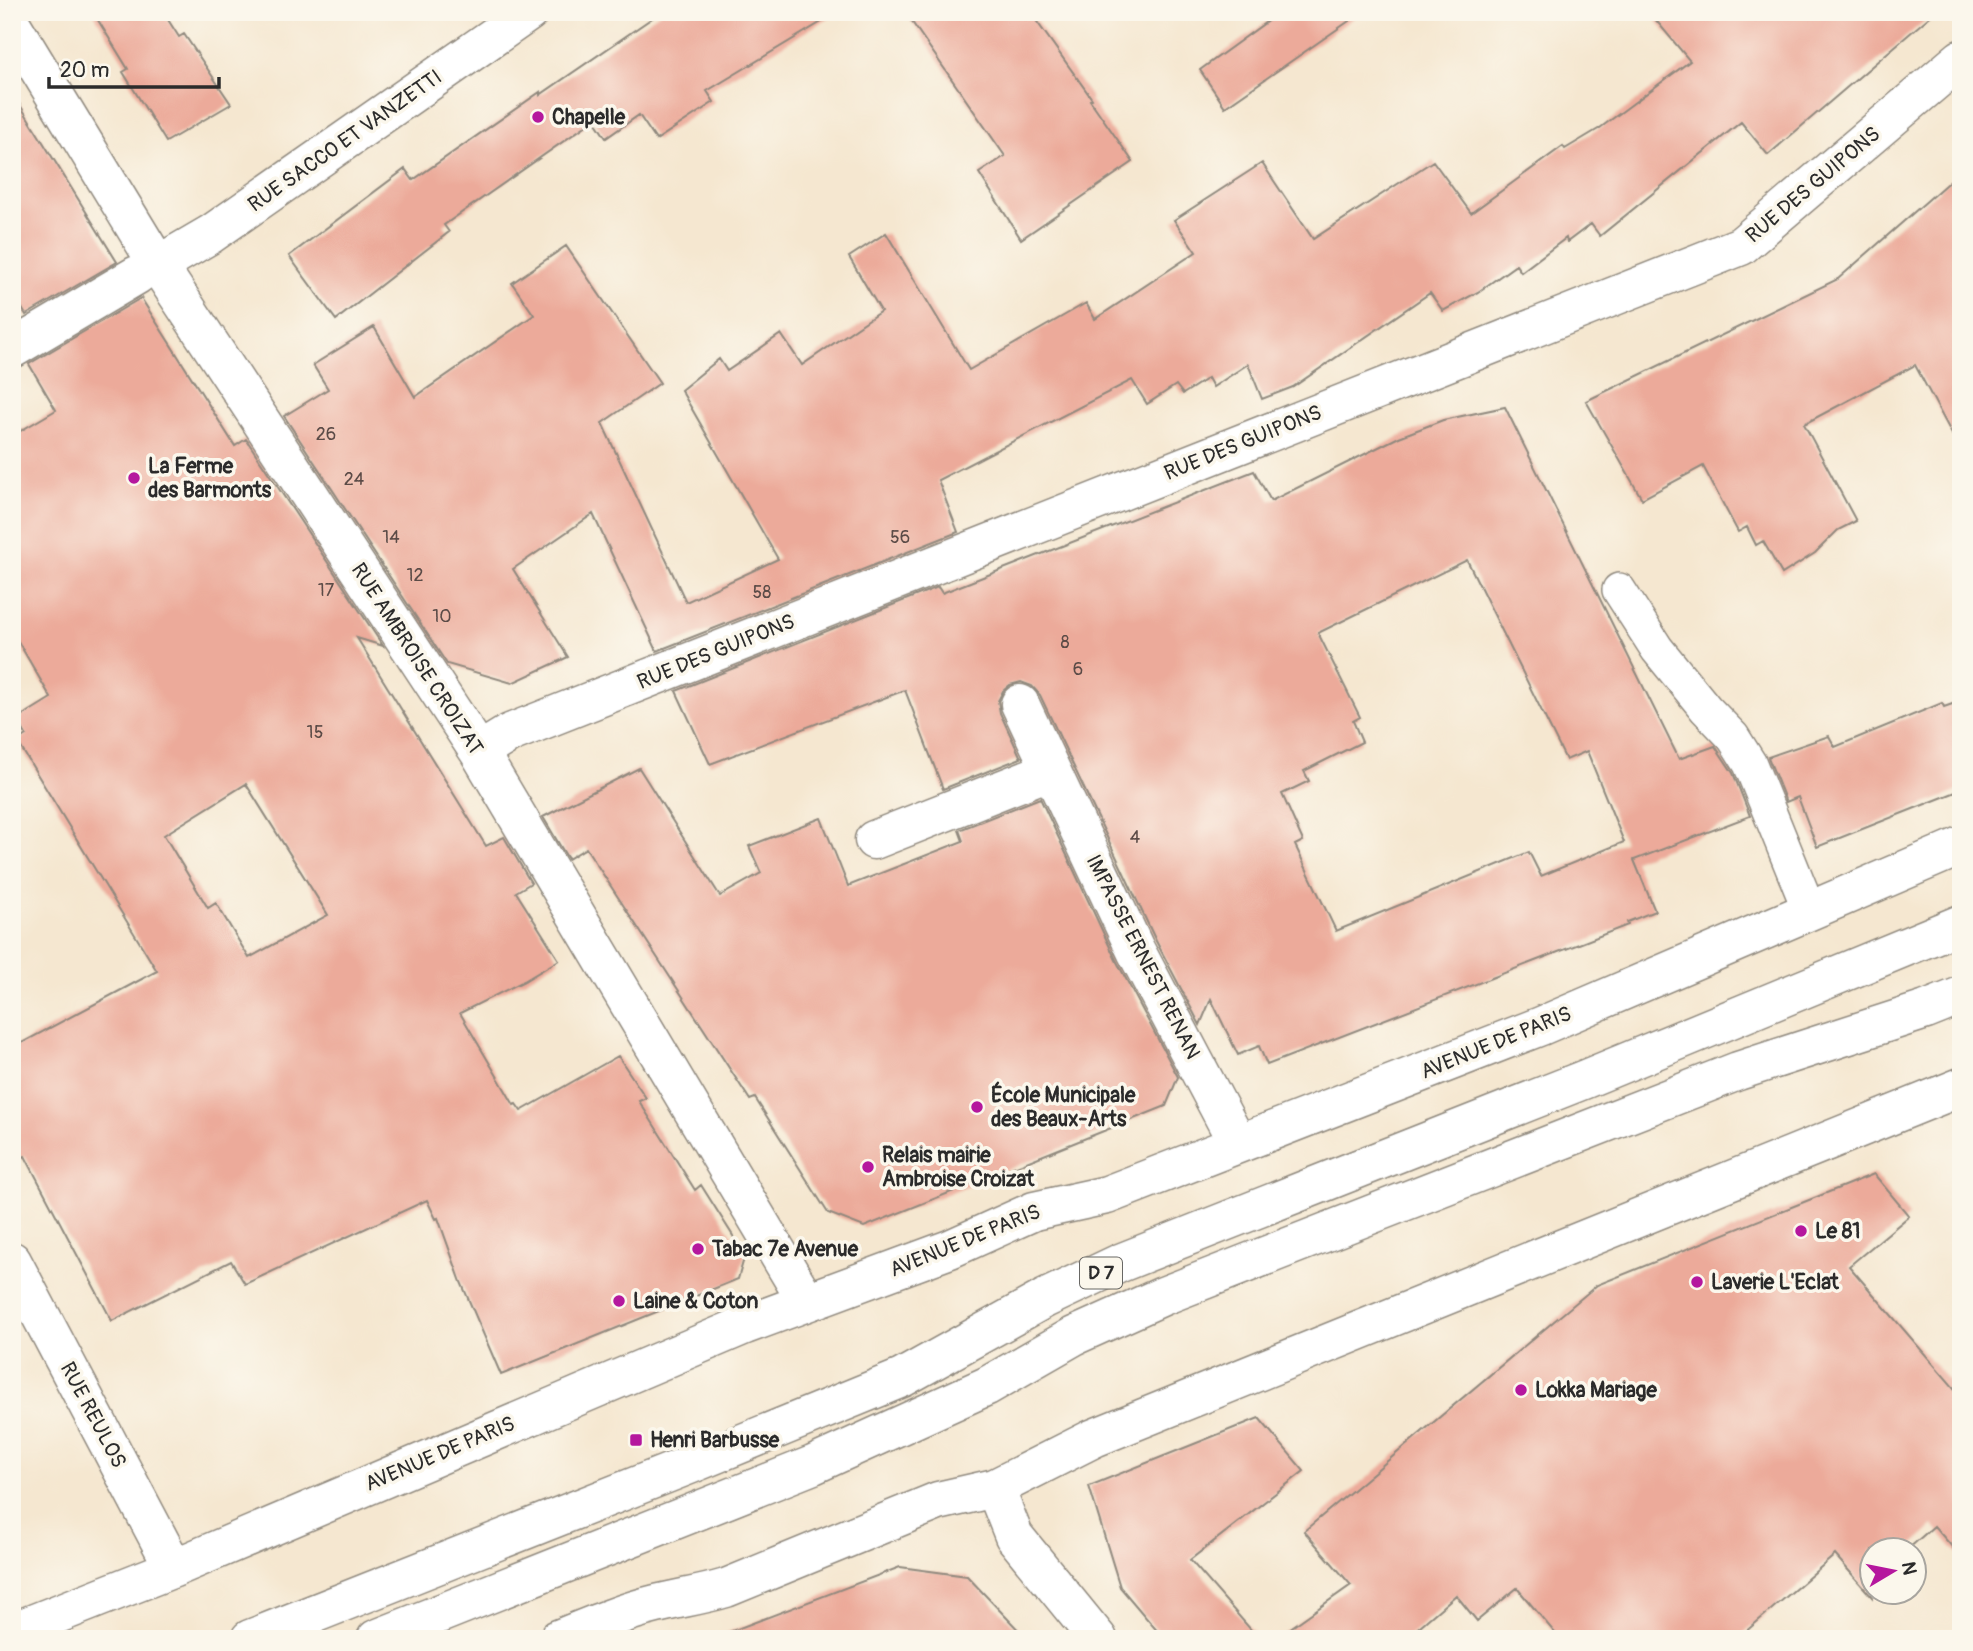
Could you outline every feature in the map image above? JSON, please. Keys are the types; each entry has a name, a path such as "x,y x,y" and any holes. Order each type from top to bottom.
{"street":[{"name":"RUE SACCO ET VANZETTI","path":"12,349 211,234 529,12"},
{"name":"RUE AMBROISE CROIZAT","path":"12,26 148,270 479,752 807,1301"},
{"name":"RUE DES GUIPONS","path":"479,752 510,733 1741,246 1961,59"},
{"name":"IMPASSE ERNEST RENAN","path":"1020,704 1136,951 1238,1144"},
{"path":"874,840 1051,770"},
{"name":"AVENUE DE PARIS","path":"12,1632 174,1567 745,1325 950,1249 1034,1211 1107,1195 1541,1026 1961,846"},
{"name":"D 7","path":"250,1639 902,1378 1044,1299 1121,1264 1583,1080 1961,924"},
{"name":"D 7","path":"376,1639 813,1465 987,1386 1074,1336 1163,1296 1738,1071 1926,1010 1961,996"},
{"path":"558,1639 656,1604 726,1588 938,1501 995,1488 1094,1438 1961,1087"},
{"name":"RUE REULOS","path":"12,1261 174,1567"},
{"path":"995,1488 1014,1536 1098,1639"}],"lane":[{"path":"1619,590 1657,649 1732,737 1750,764 1811,912"}],"building":[{"path":"93,12 163,12 179,37 184,34 231,104 166,142 123,72 128,69"},
{"path":"661,12 838,12 707,91 714,102 656,140 639,115 606,138 594,120 444,225 449,232 336,320 289,256 405,169 413,180"},
{"path":"905,12 1030,12 1133,162 1021,239 979,173 1005,156"},
{"path":"1280,12 1362,12 1225,107 1200,70"},
{"path":"1649,12 1935,12 1768,155 1741,122 1600,236 1591,224 1567,242 1566,238 1521,272 1516,265 1478,292 1443,311 1430,293 1293,387 1262,399 1248,364 1213,387 1208,378 1183,394 1176,385 1147,404 1132,380 938,480 958,532 657,651 593,514 513,569 568,657 512,683 447,664 284,416 328,389 313,365 374,327 415,397 534,315 512,283 566,246 660,383 602,423 686,602 778,559 681,390 719,359 727,371 781,334 802,365 881,311 849,257 886,233 969,370 1086,303 1095,319 1196,252 1174,220 1262,163 1313,239 1433,161 1471,213 1563,146 1565,149 1600,128 1690,61"},
{"path":"12,92 117,262 26,315 12,292"},
{"path":"1961,171 1961,451 1915,365 1804,424 1856,521 1838,530 1815,553 1782,574 1763,541 1756,545 1747,527 1738,532 1703,466 1642,499 1586,401 1838,279"},
{"path":"141,298 235,446 246,439 383,646 357,638 486,846 504,837 531,883 516,892 559,960 460,1013 514,1105 521,1111 618,1056 646,1098 639,1101 695,1190 701,1185 745,1255 738,1279 501,1375 461,1282 438,1218 436,1219 427,1200 245,1284 231,1261 112,1321 25,1156 12,1162 12,1048 157,971 17,741 26,735 17,719 51,698 12,631 12,436 56,410 29,364","holes":["246,784 328,915 249,958 216,903 208,908 164,835"]},
{"path":"1505,407 1679,759 1715,746 1733,773 1750,816 1634,860 1655,911 1627,922 1628,925 1267,1065 1259,1046 1238,1055 1211,999 1200,1025 1156,941 1040,695 1032,686 1021,682 1010,685 998,701 1000,713 1021,758 943,789 905,690 710,764 676,691 938,587 942,593 1254,471 1271,501 1399,437 1443,420","holes":["1467,560 1566,760 1587,751 1624,842 1541,876 1529,852 1336,931 1295,845 1303,841 1282,794 1309,781 1304,771 1362,742 1353,721 1360,717 1318,633"]},
{"path":"1961,701 1961,790 1817,847 1798,797 1786,802 1768,757 1829,736 1835,747 1942,703 1944,707"},
{"path":"639,768 720,896 761,873 749,846 821,818 848,886 963,841 959,830 1040,798 1116,960 1178,1077 1166,1106 864,1227 828,1213 755,1098 750,1100 586,848 568,859 543,817"},
{"path":"1874,1174 1909,1216 1849,1266 1961,1396 1961,1557 1934,1526 1923,1536 1857,1536 1857,1580 1835,1555 1737,1639 1560,1639 1517,1588 1477,1621 1456,1595 1405,1639 1275,1639 1351,1585 1304,1531 1597,1285"},
{"path":"1259,1418 1304,1471 1190,1560 1259,1639 1164,1639 1120,1587 1089,1486"},
{"path":"900,1567 967,1576 1027,1639 722,1639 721,1635"}],"place":[{"name":"Chapelle","path":"538,117"},
{"name":"La Ferme des Barmonts","path":"134,478"},
{"name":"École Municipale des Beaux-Arts","path":"977,1107"},
{"name":"Relais mairie Ambroise Croizat","path":"868,1167"},
{"name":"Le 81","path":"1801,1231"},
{"name":"Tabac 7e Avenue","path":"698,1249"},
{"name":"Laverie L'Eclat","path":"1697,1282"},
{"name":"Laine & Coton","path":"619,1301"},
{"name":"Lokka Mariage","path":"1521,1390"},
{"name":"Henri Barbusse","path":"636,1440"}]}
